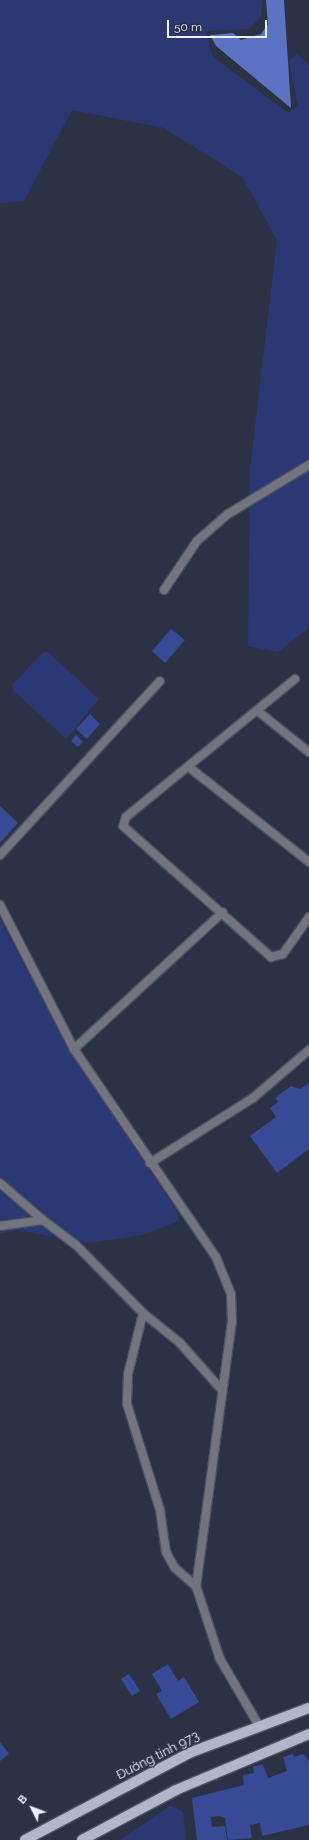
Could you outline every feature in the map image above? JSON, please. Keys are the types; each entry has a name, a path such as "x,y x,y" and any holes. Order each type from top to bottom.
{"main road":[{"name":"Đường tỉnh 973","path":"25,1840 189,1753 258,1724 309,1708"},
{"path":"82,1840 176,1790 309,1734"}],"street":[{"path":"164,590 197,541 228,514 309,465"},
{"path":"295,679 259,712 126,818 123,826 223,912 266,953 276,957 286,950 309,917"},
{"path":"0,855 160,681"},
{"path":"259,712 309,752"},
{"path":"190,768 309,862"},
{"path":"0,905 74,1049 150,1163 216,1257 231,1294 232,1321 221,1389 196,1586 220,1659 258,1724"},
{"path":"74,1049 223,912"},
{"path":"150,1163 254,1098 309,1050"},
{"path":"0,1184 76,1246 143,1313 180,1343 221,1389"},
{"path":"0,1226 43,1220"},
{"path":"143,1313 128,1374 127,1404 160,1510 166,1552 175,1568 196,1586"}],"shaded area":[{"path":"0,0 262,0 261,17 249,29 205,31 213,57 288,113 298,106 289,61 297,54 309,65 309,628 278,652 248,646 250,469 277,240 242,177 164,128 72,110 24,201 0,203"},
{"path":"266,0 284,0 291,108 216,46 210,35 233,33 241,40 261,34 268,24"},
{"path":"43,652 48,652 99,699 66,739 13,690 12,685"},
{"path":"0,919 70,1051 177,1211 179,1221 142,1235 89,1243 16,1230 0,1234"},
{"path":"171,1805 183,1812 186,1840 120,1840"}],"building":[{"path":"171,629 185,640 165,663 152,651"},
{"path":"90,714 100,724 87,739 76,729"},
{"path":"76,735 83,742 78,747 71,741"},
{"path":"0,806 18,823 0,843"},
{"path":"309,1083 309,1149 277,1173 250,1136 276,1117 270,1108 278,1102 275,1098 291,1086 300,1089"},
{"path":"168,1664 178,1681 184,1677 199,1702 171,1719 156,1694 162,1691 152,1674"},
{"path":"129,1674 140,1691 132,1696 121,1679"},
{"path":"0,1742 9,1754 0,1761"},
{"path":"293,1754 294,1757 303,1754 309,1761 309,1825 262,1836 260,1823 250,1825 252,1838 228,1840 225,1818 219,1816 211,1817 212,1827 225,1826 227,1840 197,1840 192,1798 244,1785 243,1775 254,1773 253,1766 263,1765 268,1778 287,1771 283,1757"}]}
